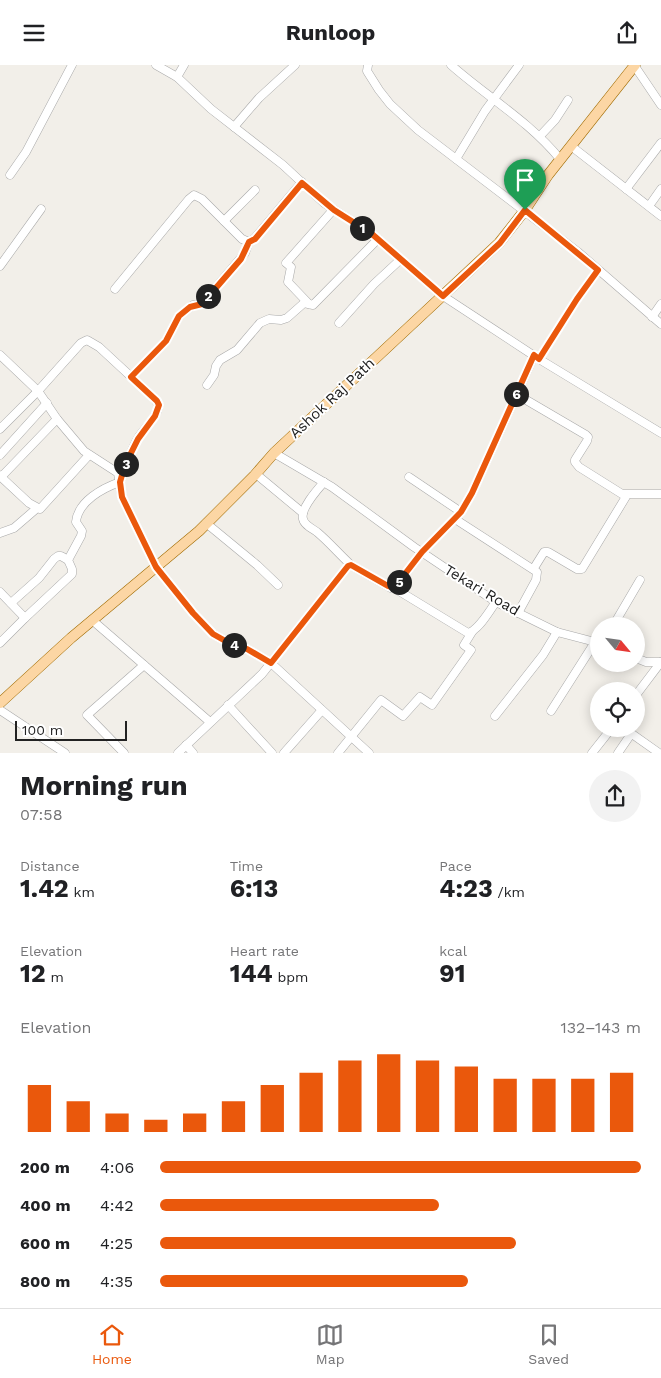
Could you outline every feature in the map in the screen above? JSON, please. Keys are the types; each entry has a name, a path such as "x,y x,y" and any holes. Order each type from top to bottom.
{"main road":[{"name":"Ashok Raj Path","path":"0,703 92,620 206,523 256,474 274,453 500,243 560,159 634,65"}],"street":[{"path":"10,175 26,152 72,65"},
{"path":"156,65 177,77 204,102 283,165 334,210 378,239 443,296 537,357 661,433"},
{"path":"177,77 184,65"},
{"path":"234,127 259,99 295,65"},
{"path":"368,65 367,71 390,104 418,130 525,210 661,324"},
{"path":"451,65 461,68 474,85 494,98 540,136 560,159"},
{"path":"456,159 494,98 519,65"},
{"path":"634,65 661,105"},
{"path":"540,136 555,120 568,100"},
{"path":"626,189 661,143"},
{"path":"571,146 661,216"},
{"path":"131,377 166,341 179,316 190,307 202,304 245,253 249,242 255,239 302,183"},
{"path":"649,206 661,189"},
{"path":"224,221 255,190"},
{"path":"115,289 194,195 202,199 242,239 249,242"},
{"path":"0,266 41,209"},
{"path":"309,304 288,282 291,267 286,263 334,210"},
{"path":"207,385 214,375 220,360 237,350 260,323 269,319 281,320 287,318 304,303 313,305 378,239"},
{"path":"339,323 374,284 401,259"},
{"path":"394,588 422,552 461,512 472,493 516,394 537,357 598,270"},
{"path":"652,317 661,304"},
{"path":"0,429 38,391 81,343 88,340 157,401 159,405 155,416 142,432 131,451 120,482 104,488 94,495 78,514 76,521 81,528 81,536 68,560"},
{"path":"0,355 38,391 78,445 89,455 118,473 122,497 156,567 193,613 213,634 229,643 247,649 271,663 369,753"},
{"path":"516,394 588,437 575,460 576,465 615,491 627,495 661,494"},
{"path":"0,455 47,403"},
{"path":"36,509 0,476 57,419"},
{"name":"Tekari Road","path":"274,453 359,505 460,579 496,602 557,632 590,640"},
{"path":"0,533 14,528 36,509 43,507 89,455"},
{"path":"256,474 303,513"},
{"path":"409,477 461,512"},
{"path":"324,483 314,494 303,513 304,521 351,565 394,588 462,630 468,633 472,632"},
{"path":"534,568 544,552 548,552 577,569 582,569 627,495"},
{"path":"455,519 538,572 518,613"},
{"path":"206,523 278,585"},
{"path":"0,643 72,573 68,560 61,556 54,559 39,578 11,603"},
{"path":"178,753 271,663 345,569 351,565"},
{"path":"618,617 640,580"},
{"path":"0,592 25,618"},
{"path":"338,753 381,700 403,716 420,697 432,705 471,650 464,645 472,632 496,602"},
{"path":"92,620 210,722"},
{"path":"494,716 544,655 557,632"},
{"path":"551,711 590,652"},
{"path":"645,662 661,662"},
{"path":"645,683 661,662"},
{"path":"124,753 87,715 144,665"},
{"path":"228,705 272,753"},
{"path":"0,710 65,753"},
{"path":"284,753 322,710"},
{"path":"592,753 605,737"},
{"path":"618,753 625,737"},
{"path":"636,737 659,753"},
{"path":"186,745 192,753"}],"route":[{"path":"302,183 324,203 372,234 443,296 500,243 525,210 598,270 539,359 534,355 482,473 461,512 422,552 394,588 351,565 348,566 271,663 247,649 229,643 213,634 193,613 156,567 120,491 120,482 131,451 142,432 155,416 159,405 131,377 166,341 179,316 190,307 202,304 245,253 249,242 255,239 302,183"}]}
